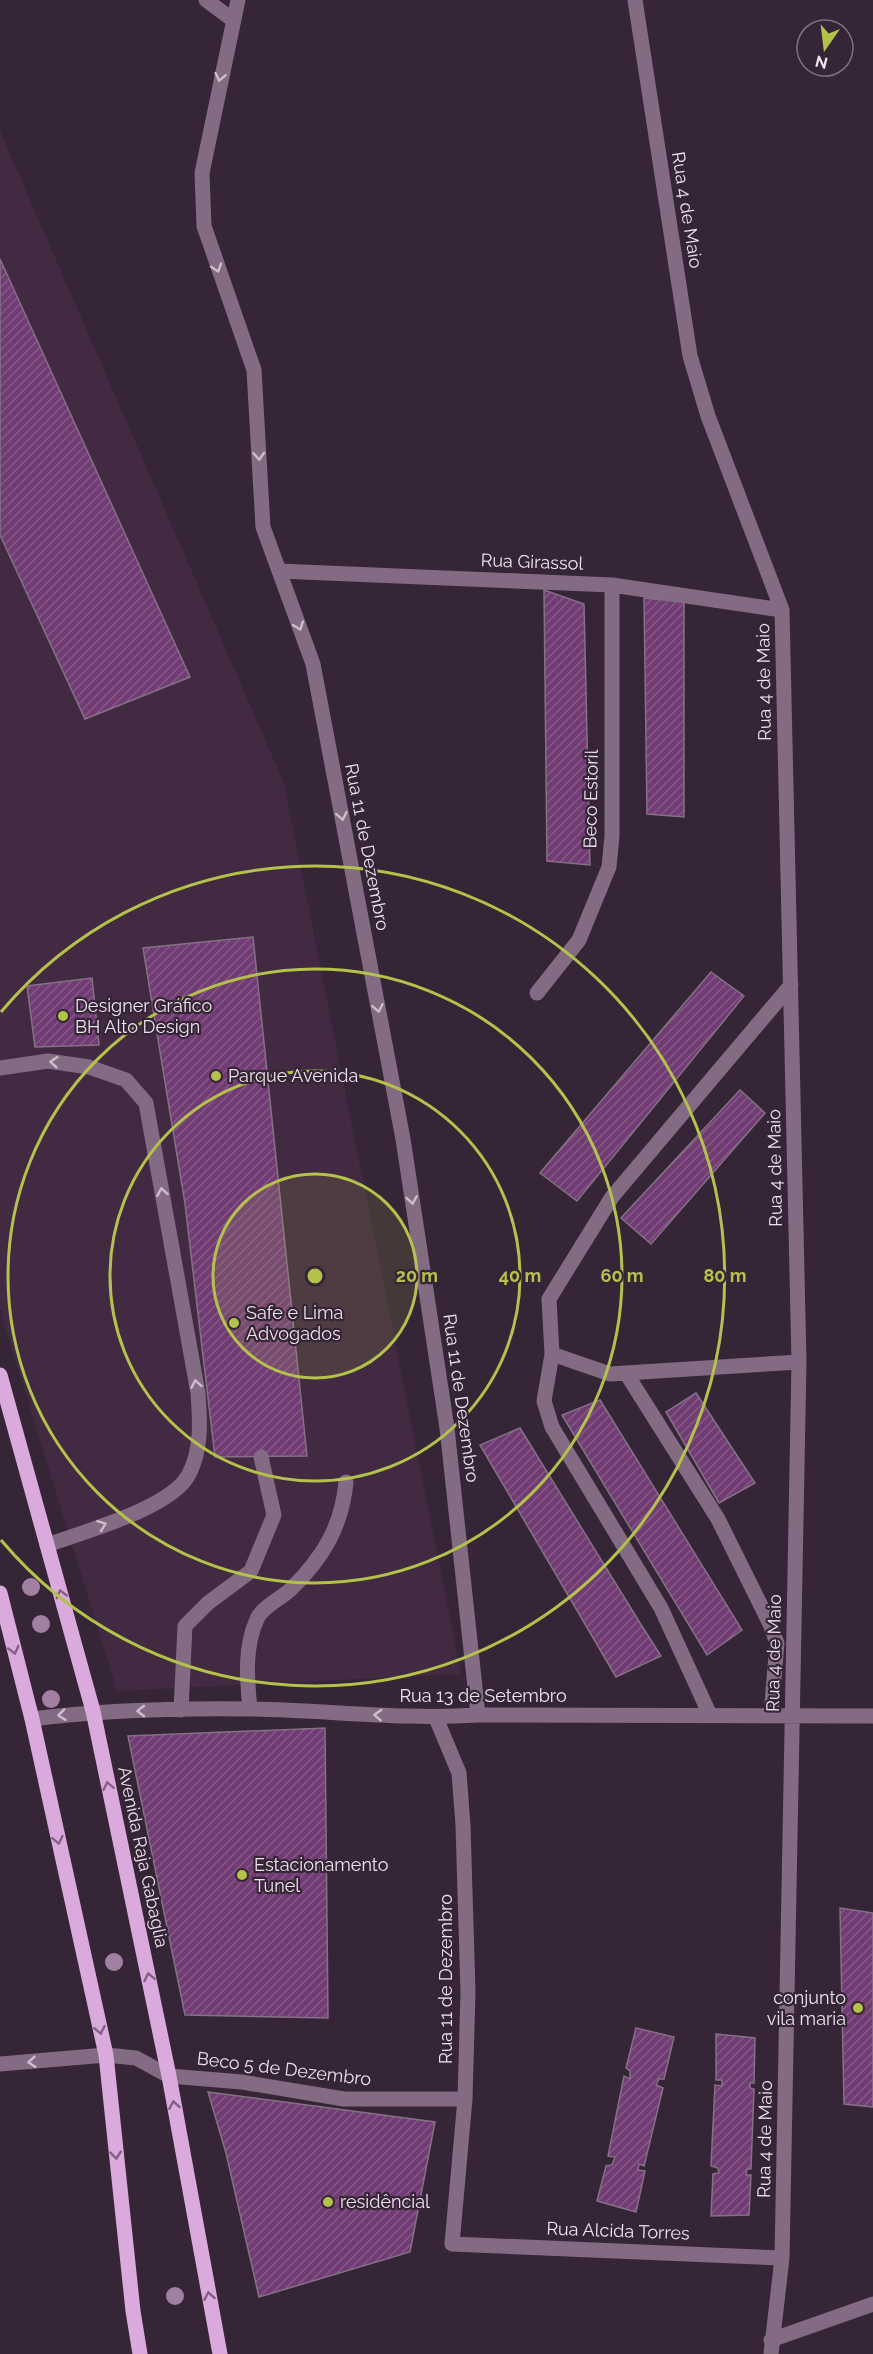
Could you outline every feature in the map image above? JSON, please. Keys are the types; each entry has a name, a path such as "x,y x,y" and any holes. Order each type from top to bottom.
{"main road":[{"name":"Avenida Raja Gabaglia","path":"0,1375 93,1712 169,2076 220,2354"},
{"path":"0,1593 32,1719 106,2055 133,2311 140,2354"}],"street":[{"path":"206,0 232,20"},
{"name":"Rua 11 de Dezembro","path":"238,0 202,173 204,226 254,370 263,527 313,664 403,1139 447,1428 478,1715"},
{"name":"Rua 4 de Maio","path":"635,0 690,356 708,416 782,610 799,1362 782,2258 771,2347"},
{"name":"Rua Girassol","path":"279,571 612,585 782,610"},
{"name":"Beco Estoril","path":"537,993 579,940 609,867 612,824 612,585"},
{"path":"710,1715 661,1608 552,1427 544,1401 552,1354 549,1299 612,1197 791,985"},
{"path":"0,1068 48,1061 89,1067 126,1080 146,1103 198,1393 201,1435 189,1475 165,1499 130,1516 47,1545"},
{"path":"552,1354 610,1374 799,1362"},
{"path":"626,1373 718,1519 770,1624 777,1643 771,1715"},
{"path":"181,1710 185,1626 208,1603 251,1571 274,1515 261,1457"},
{"path":"250,1709 246,1664 258,1617 292,1588 330,1542 344,1504 346,1482"},
{"name":"Rua 13 de Setembro","path":"32,1719 93,1712 250,1709 436,1718 478,1715 873,1716"},
{"name":"Rua 11 de Dezembro","path":"436,1718 459,1773 463,1825 468,1992 465,2099 452,2244"},
{"path":"0,2064 106,2055 136,2058 169,2076"},
{"name":"Beco 5 de Dezembro","path":"169,2076 242,2082 344,2099 465,2099"},
{"name":"Rua Alcida Torres","path":"452,2244 782,2258"},
{"path":"771,2347 873,2304"}],"shaded area":[{"path":"0,131 284,783 461,1674 117,1691 0,1310"}],"building":[{"path":"0,259 190,677 85,719 0,535"},
{"path":"544,590 584,604 590,865 547,861"},
{"path":"644,598 684,602 684,817 647,814"},
{"name":"Parque Avenida","path":"253,937 307,1456 215,1457 185,1204 143,948"},
{"path":"711,972 744,996 577,1201 540,1173"},
{"name":"Designer Gráfico BH Alto Design","path":"92,978 99,1045 35,1047 27,986"},
{"path":"740,1090 765,1113 651,1244 621,1218"},
{"path":"696,1393 755,1483 719,1503 666,1412"},
{"path":"600,1400 742,1630 707,1655 562,1415"},
{"path":"520,1428 661,1656 616,1677 480,1445"},
{"name":"Estacionamento Tunel","path":"325,1728 328,2018 185,2015 128,1736"},
{"name":"conjunto vila maria","path":"840,1908 873,1913 873,2107 844,2104"},
{"path":"636,2028 674,2037 664,2079 659,2079 656,2085 663,2088 644,2166 639,2164 638,2170 645,2171 636,2212 597,2201 606,2166 612,2165 615,2157 608,2156 624,2076 630,2079 630,2071 626,2068"},
{"path":"716,2034 755,2038 754,2083 750,2083 750,2088 754,2089 751,2169 747,2169 746,2175 751,2175 749,2215 711,2216 713,2174 719,2173 718,2168 711,2166 715,2085 722,2086 722,2080 716,2080"},
{"name":"residêncial","path":"208,2092 435,2122 410,2252 259,2297 226,2153"}],"place":[{"name":"Designer Gráfico BH Alto Design","path":"63,1016"},
{"name":"Parque Avenida","path":"216,1076"},
{"name":"Safe e Lima Advogados","path":"234,1323"},
{"name":"Estacionamento Tunel","path":"242,1875"},
{"name":"conjunto vila maria","path":"858,2008"},
{"name":"residêncial","path":"328,2202"}]}
